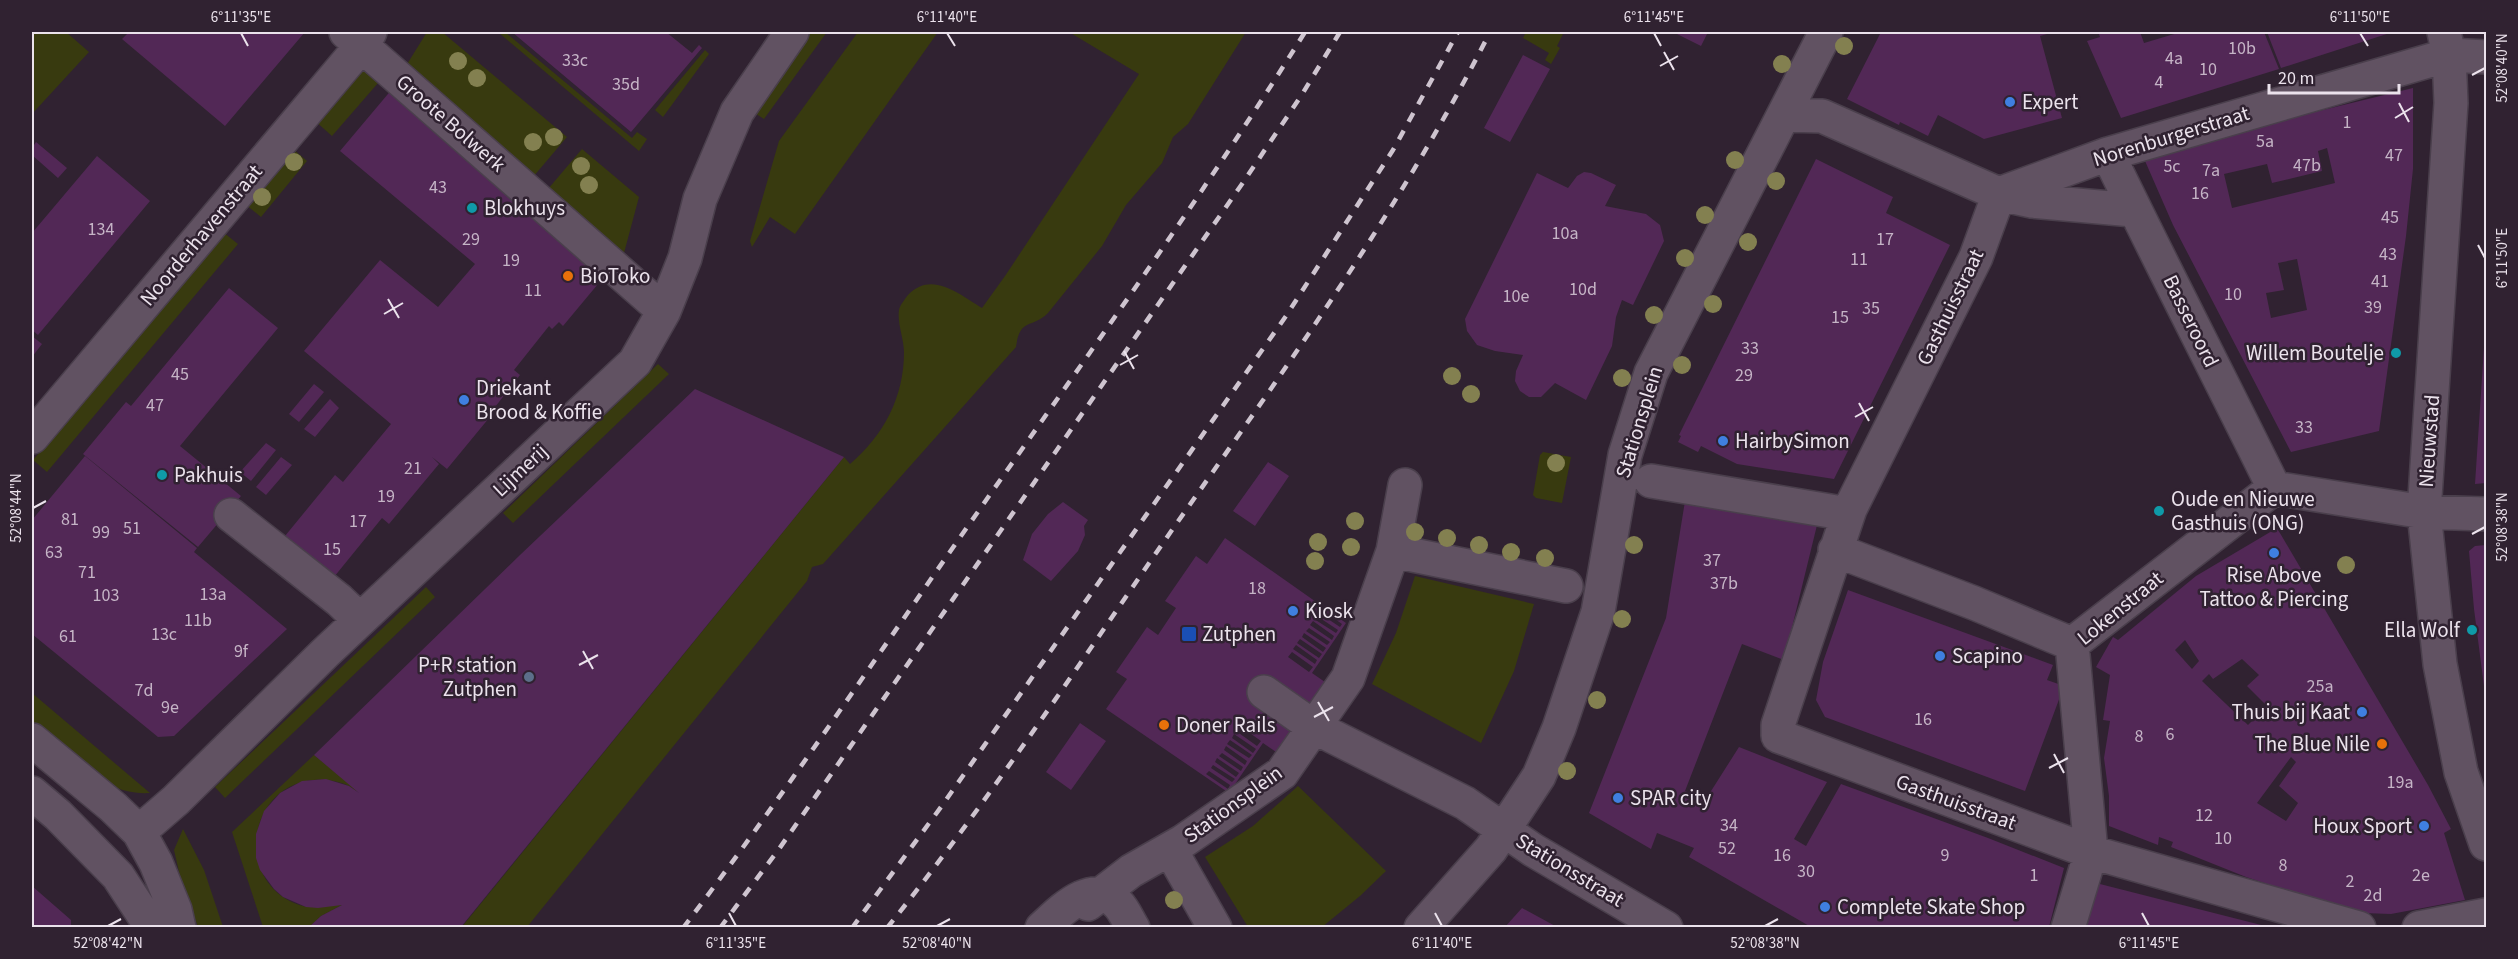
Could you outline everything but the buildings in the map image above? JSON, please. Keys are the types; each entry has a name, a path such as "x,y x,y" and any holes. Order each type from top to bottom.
{"street":[{"name":"Stationsplein","path":"1420,927 1505,830 1539,776 1559,728 1598,612 1625,455 1651,373 1826,32"},
{"name":"Groote Bolwerk","path":"359,36 664,310"},
{"name":"Noorderhavenstraat","path":"32,437 359,36"},
{"name":"Lijmerij","path":"139,832 176,800 360,620 635,362 664,310 685,258 700,199 737,112 779,36"},
{"name":"Norenburgerstraat","path":"1999,194 2108,154 2447,43 2487,57"},
{"name":"Nieuwstad","path":"2447,43 2450,115 2424,512 2440,664 2461,772 2487,844"},
{"path":"1784,115 1822,116 1999,194 2031,201 2133,210"},
{"name":"Basseroord","path":"2108,154 2133,210 2177,292 2274,488"},
{"name":"Gasthuisstraat","path":"1999,194 1976,257 1849,512 1778,725 1778,736 2091,852 2359,927"},
{"path":"1652,481 1849,512"},
{"name":"Stationsplein","path":"1095,899 1141,865 1170,849 1282,773 1348,678 1393,551 1405,485"},
{"path":"2274,488 2424,512 2487,514"},
{"name":"Lokenstraat","path":"2068,927 2091,852 2072,644 2274,488"},
{"path":"231,515 339,600 360,620"},
{"path":"1835,550 1974,603 2072,644"},
{"path":"1393,551 1566,586"},
{"path":"1264,692 1314,727 1465,803 1505,830"},
{"path":"32,740 113,807 139,832 156,863 175,910 179,927"},
{"path":"32,793 58,815 118,876 152,927"},
{"path":"58,815 90,824 139,832"},
{"name":"Stationsstraat","path":"1505,830 1533,850 1666,927"},
{"name":"Stationsplein","path":"1170,849 1207,925"},
{"path":"1042,927 1079,897 1087,894 1095,899 1117,903 1133,927"},
{"path":"2419,927 2487,915"}],"shaded area":[{"path":"32,32 66,32 89,52 32,114"},
{"path":"427,32 442,32 567,137 533,177 404,69"},
{"path":"498,32 505,32 632,138 637,132 647,139 639,151"},
{"path":"806,32 827,32 764,119 750,110"},
{"path":"858,32 938,32 795,234 770,217 752,247 750,241 779,141"},
{"path":"1069,32 1246,32 1188,124 1173,137 1162,163 1126,205 1102,246 1048,313 1020,331 1016,347 823,564 812,567 807,581 527,927 461,928 844,457 850,464 873,441 890,414 900,384 904,352 899,310 908,295 917,288 936,285 946,287 982,308 1005,276 1139,74"},
{"path":"1526,32 1564,32 1557,46 1560,48 1551,64 1545,60 1549,53 1523,38"},
{"path":"705,50 709,54 663,117 655,110"},
{"path":"367,58 385,75 332,136 314,120"},
{"path":"292,148 307,161 261,217 245,204"},
{"path":"582,149 639,197 624,253 548,189"},
{"path":"223,232 238,244 47,472 33,460"},
{"path":"658,364 669,374 513,523 503,513"},
{"path":"1543,452 1571,457 1562,503 1536,498 1533,495 1540,455"},
{"path":"1415,576 1534,604 1514,671 1481,743 1372,684 1396,633"},
{"path":"426,587 435,597 225,798 215,787"},
{"path":"32,693 150,793 116,788 100,780 71,759 32,723"},
{"path":"314,755 360,792 345,784 327,780 314,780 292,786 275,798 263,814 257,834 257,854 263,874 275,890 294,903 308,907 342,905 321,916 309,927 263,927 232,832"},
{"path":"1298,786 1386,871 1322,927 1248,927 1205,857 1253,826"},
{"path":"183,829 204,870 223,927 198,927 180,876 174,850"}],"railway":[{"path":"683,928 795,775 1143,276 1226,155 1305,32"},
{"path":"720,928 779,849 1242,184 1301,96 1340,32"},
{"path":"852,928 941,807 1286,316 1393,150 1458,32"},
{"path":"887,928 997,782 1299,348 1419,161 1490,32"}],"place":[{"name":"Expert","path":"2010,102"},
{"name":"Blokhuys","path":"472,208"},
{"name":"BioToko","path":"568,276"},
{"name":"Willem Boutelje","path":"2396,353"},
{"name":"Driekant Brood & Koffie","path":"464,400"},
{"name":"HairbySimon","path":"1723,441"},
{"name":"Pakhuis","path":"162,475"},
{"name":"Oude en Nieuwe Gasthuis (ONG)","path":"2159,511"},
{"name":"Rise Above Tattoo & Piercing","path":"2274,553"},
{"name":"Kiosk","path":"1293,611"},
{"name":"Ella Wolf","path":"2472,630"},
{"name":"Zutphen","path":"1189,634"},
{"name":"Scapino","path":"1940,656"},
{"name":"P+R station Zutphen","path":"529,677"},
{"name":"Thuis bij Kaat","path":"2362,712"},
{"name":"Doner Rails","path":"1164,725"},
{"name":"The Blue Nile","path":"2382,744"},
{"name":"SPAR city","path":"1618,798"},
{"name":"Houx Sport","path":"2424,826"},
{"name":"Complete Skate Shop","path":"1825,907"}]}
